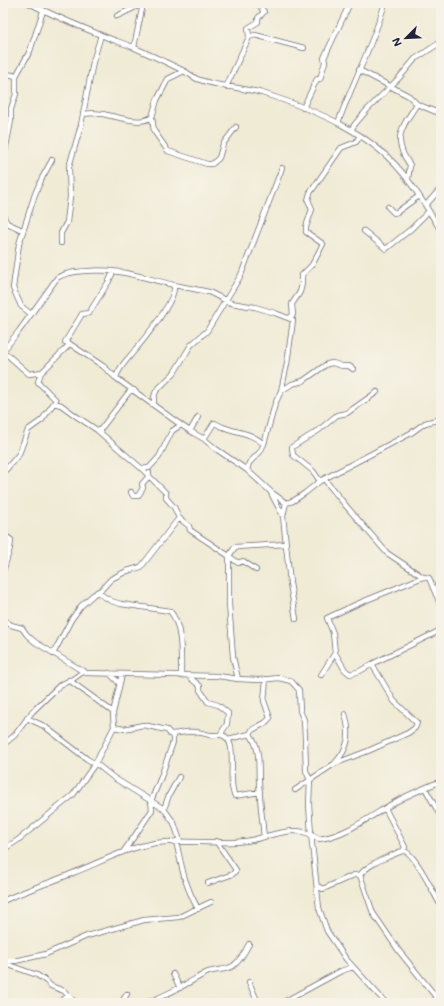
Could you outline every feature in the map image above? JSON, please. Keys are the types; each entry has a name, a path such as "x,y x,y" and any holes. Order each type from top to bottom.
{"street":[{"path":"29,3 43,11 134,47 196,78 226,87 242,88 262,93 303,108 351,130 386,156 408,179 426,205 441,231"},
{"path":"226,87 250,37 248,28 258,22 258,18 264,12 258,3"},
{"path":"303,108 317,79 320,79 325,62 324,58 350,3"},
{"path":"338,123 371,43 385,3"},
{"path":"117,16 144,4"},
{"path":"134,47 144,4"},
{"path":"3,162 11,120 11,109 16,94 16,76 30,51 43,11"},
{"path":"61,243 61,233 66,222 70,197 69,167 83,114 93,62 101,35"},
{"path":"250,37 255,35 304,48"},
{"path":"351,130 359,118 416,59 441,42"},
{"path":"359,70 409,96 417,104 441,114"},
{"path":"184,71 168,79 157,100 152,117 154,131 168,151 207,164 212,164 219,158 222,144 236,127"},
{"path":"3,73 16,76"},
{"path":"408,179 410,165 402,151 400,139 401,130 417,104"},
{"path":"83,114 104,114 122,119 133,120 149,120 152,117"},
{"path":"289,318 293,315 292,304 300,292 302,276 312,265 323,244 306,232 306,227 312,209 308,200 310,193 341,148 356,142 360,136"},
{"path":"31,314 21,306 14,288 18,244 35,194 52,160"},
{"path":"154,405 156,391 174,373 191,345 208,331 241,275 282,168"},
{"path":"426,205 441,188"},
{"path":"388,207 394,213 397,212 411,200 419,196"},
{"path":"364,231 386,249 429,211"},
{"path":"3,215 7,223 22,230"},
{"path":"41,372 29,374 3,351 57,278 63,274 81,271 120,272 209,292 232,303 255,307 289,318 293,320 287,364 281,391 275,404 264,444 260,452 249,463 247,470"},
{"path":"113,272 89,313 82,314 65,342 103,366 116,378 180,425 204,439 247,470 286,503"},
{"path":"116,378 118,372 170,303 175,289 174,285"},
{"path":"3,473 19,454 28,430 42,420 56,400 38,382 41,372 70,344"},
{"path":"281,391 292,384 303,381 327,364 333,363 349,366 353,369"},
{"path":"97,430 100,430 129,392 134,390"},
{"path":"377,392 347,413 337,415 319,430 292,447 293,456 322,480 387,553 423,577 429,578 441,606"},
{"path":"54,403 61,405 97,430 141,468 166,493 166,498 174,507 179,518 189,526 190,530 238,563 243,561 256,570"},
{"path":"190,431 198,417"},
{"path":"286,503 293,501 322,480 411,433 425,423 441,420"},
{"path":"204,439 214,423 217,423 238,432 246,433 264,444"},
{"path":"141,468 148,468 159,456 172,431 180,425"},
{"path":"131,492 133,496 138,496 143,488 142,484 149,476 148,468"},
{"path":"270,491 283,516 286,533 290,583 296,620"},
{"path":"283,516 286,503"},
{"path":"53,654 71,620 81,606 102,589 111,579 141,567 179,518"},
{"path":"3,534 11,540 3,572"},
{"path":"238,679 234,665 229,604 229,556 235,547 286,544"},
{"path":"423,577 327,618 332,633 335,653 345,670 350,674 360,671 441,630"},
{"path":"97,592 111,601 121,604 170,611 176,617 182,655 180,676"},
{"path":"3,619 22,628 27,636 53,654 86,673 218,676 238,679 279,678 291,681 299,690 300,711 304,720 306,771 310,780 309,804 311,834 319,908 327,930 346,959 386,1003"},
{"path":"321,675 335,653"},
{"path":"334,764 408,733 415,728 417,723 394,701 372,664"},
{"path":"3,745 60,685 84,671"},
{"path":"109,673 119,683"},
{"path":"4,853 7,847 18,840 74,795 95,764 114,727 113,712 122,674"},
{"path":"188,676 200,686 200,690 208,702 218,705 228,713 227,724 220,735"},
{"path":"228,739 250,734 252,730 265,723 270,718 264,701 266,679"},
{"path":"69,680 113,712"},
{"path":"295,790 334,764 343,755 349,733 346,714"},
{"path":"27,718 44,726 87,759 164,809 174,823 182,873 188,892 198,909"},
{"path":"114,727 124,729 143,725 167,730 173,737 173,742 161,777 151,801 152,810 122,853"},
{"path":"170,734 194,732 210,735 223,735 228,739 232,750 232,792 235,796 260,792"},
{"path":"250,734 255,740 258,754 264,838"},
{"path":"164,809 169,795 179,777"},
{"path":"3,901 141,846 178,841 241,841 264,838 290,830 298,830 311,834 318,839 332,836 441,781"},
{"path":"425,788 441,817"},
{"path":"385,808 405,850 417,863 441,906"},
{"path":"208,883 233,874 236,870 216,841"},
{"path":"360,876 362,872 382,859 405,850"},
{"path":"317,886 323,889 354,875 360,876"},
{"path":"360,876 373,912 399,951 441,1003"},
{"path":"3,962 15,961 46,954 87,936 144,920 179,917 211,902"},
{"path":"145,1003 180,988 207,973 231,967 237,962 249,944"},
{"path":"3,962 37,975 51,986 64,991 76,1003"},
{"path":"282,1003 340,971 353,967"},
{"path":"173,974 180,988"},
{"path":"249,982 258,1003"},
{"path":"120,1003 127,994"},
{"path":"57,1003 69,996"}]}
